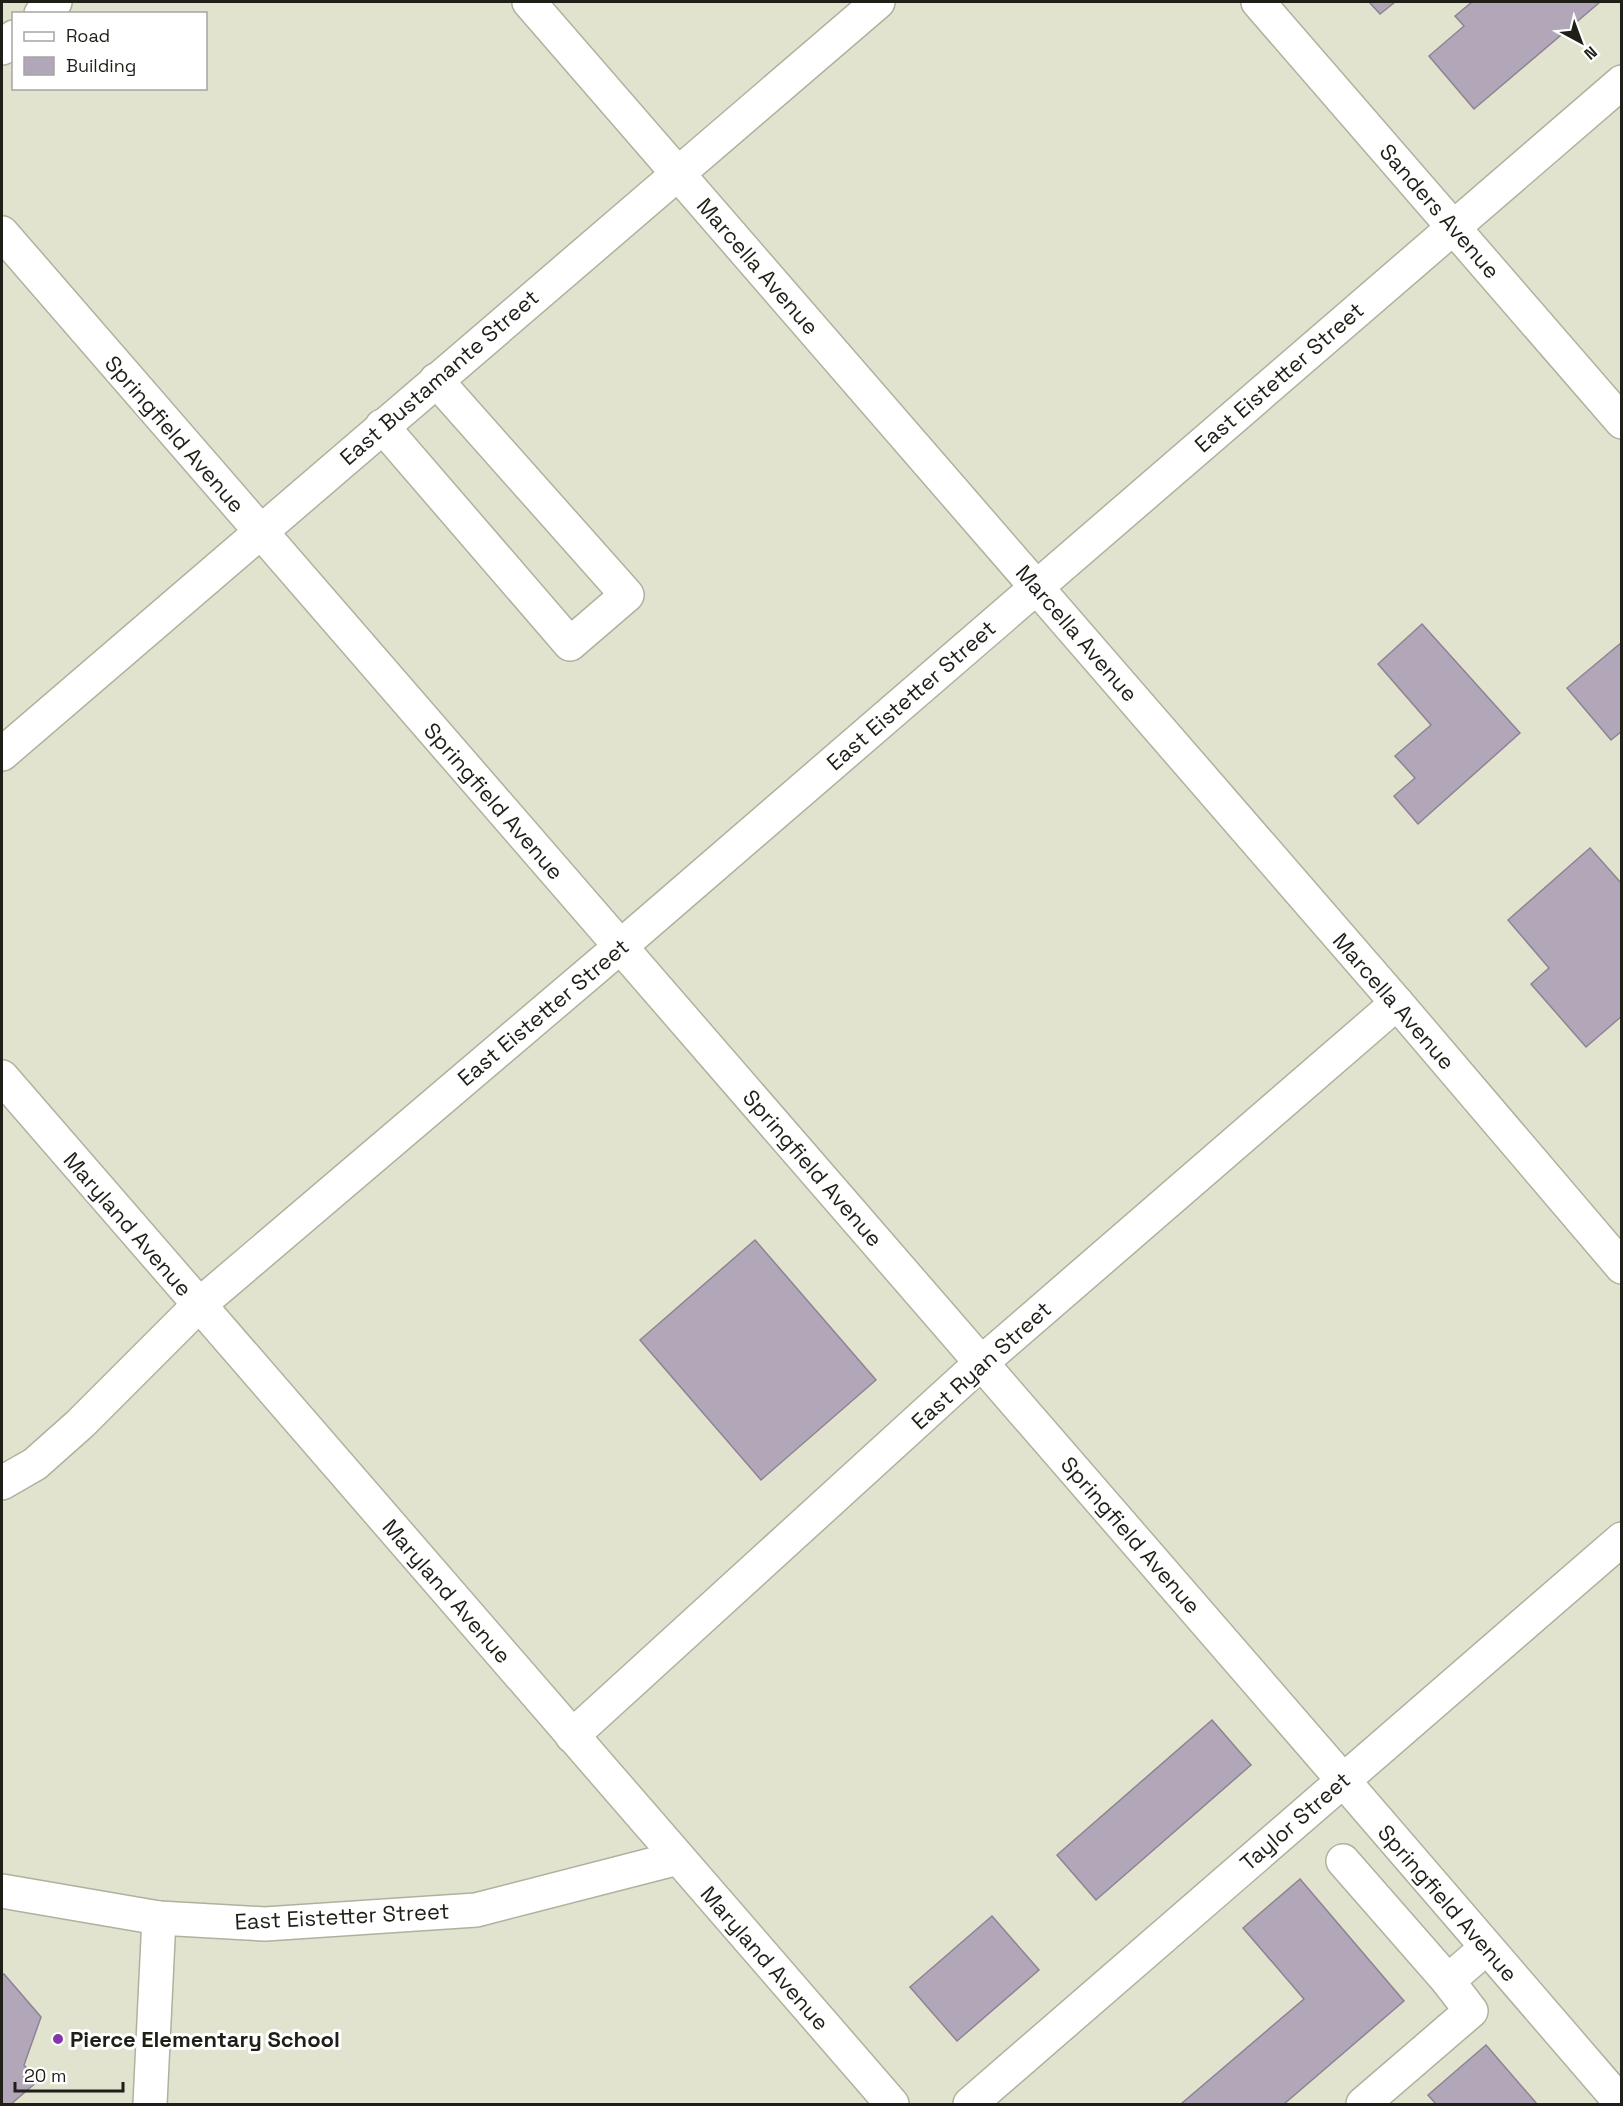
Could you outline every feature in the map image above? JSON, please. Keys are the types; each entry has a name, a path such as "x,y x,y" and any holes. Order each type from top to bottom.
{"street":[{"path":"43,12 55,2"},
{"name":"Marcella Avenue","path":"529,2 1037,586 1622,1267"},
{"name":"East Bustamante Street","path":"2,754 259,531 878,2"},
{"name":"Sanders Avenue","path":"1258,2 1622,422"},
{"name":"East Eistetter Street","path":"2,1483 35,1464 68,1435 199,1305 621,946 1622,82"},
{"name":"Springfield Avenue","path":"2,233 1622,2104"},
{"path":"382,426 570,644 603,616 627,595 436,380"},
{"name":"East Ryan Street","path":"572,1736 981,1363 1397,1003"},
{"name":"Maryland Avenue","path":"2,1077 892,2104"},
{"name":"Taylor Street","path":"970,2104 1342,1779 1622,1539"},
{"name":"East Eistetter Street","path":"2,1891 159,1918 265,1924 477,1910 678,1858"},
{"path":"1343,1861 1448,1981 1471,2011 1363,2104"},
{"path":"150,2104 159,1918"},
{"path":"1448,1981 1486,1948"}],"building":[{"path":"1369,2 1395,2 1380,14"},
{"path":"1472,2 1600,2 1474,109 1429,56 1464,26 1455,16"},
{"path":"1422,624 1520,733 1418,824 1394,796 1415,778 1395,756 1431,725 1378,664"},
{"path":"1622,642 1622,731 1611,740 1567,688"},
{"path":"1590,848 1622,884 1622,1016 1586,1047 1531,984 1549,968 1508,920"},
{"path":"755,1240 876,1380 761,1480 640,1340"},
{"path":"1212,1720 1251,1765 1096,1900 1057,1855"},
{"path":"1300,1879 1404,2001 1284,2104 1181,2104 1304,1999 1243,1928"},
{"path":"992,1916 1039,1970 957,2041 910,1987"},
{"path":"4,1974 41,2017 24,2065 38,2081 11,2104 2,2104 2,1975"},
{"path":"1486,2045 1537,2104 1436,2104 1428,2095"}],"place":[{"name":"Pierce Elementary School","path":"58,2039"}]}
